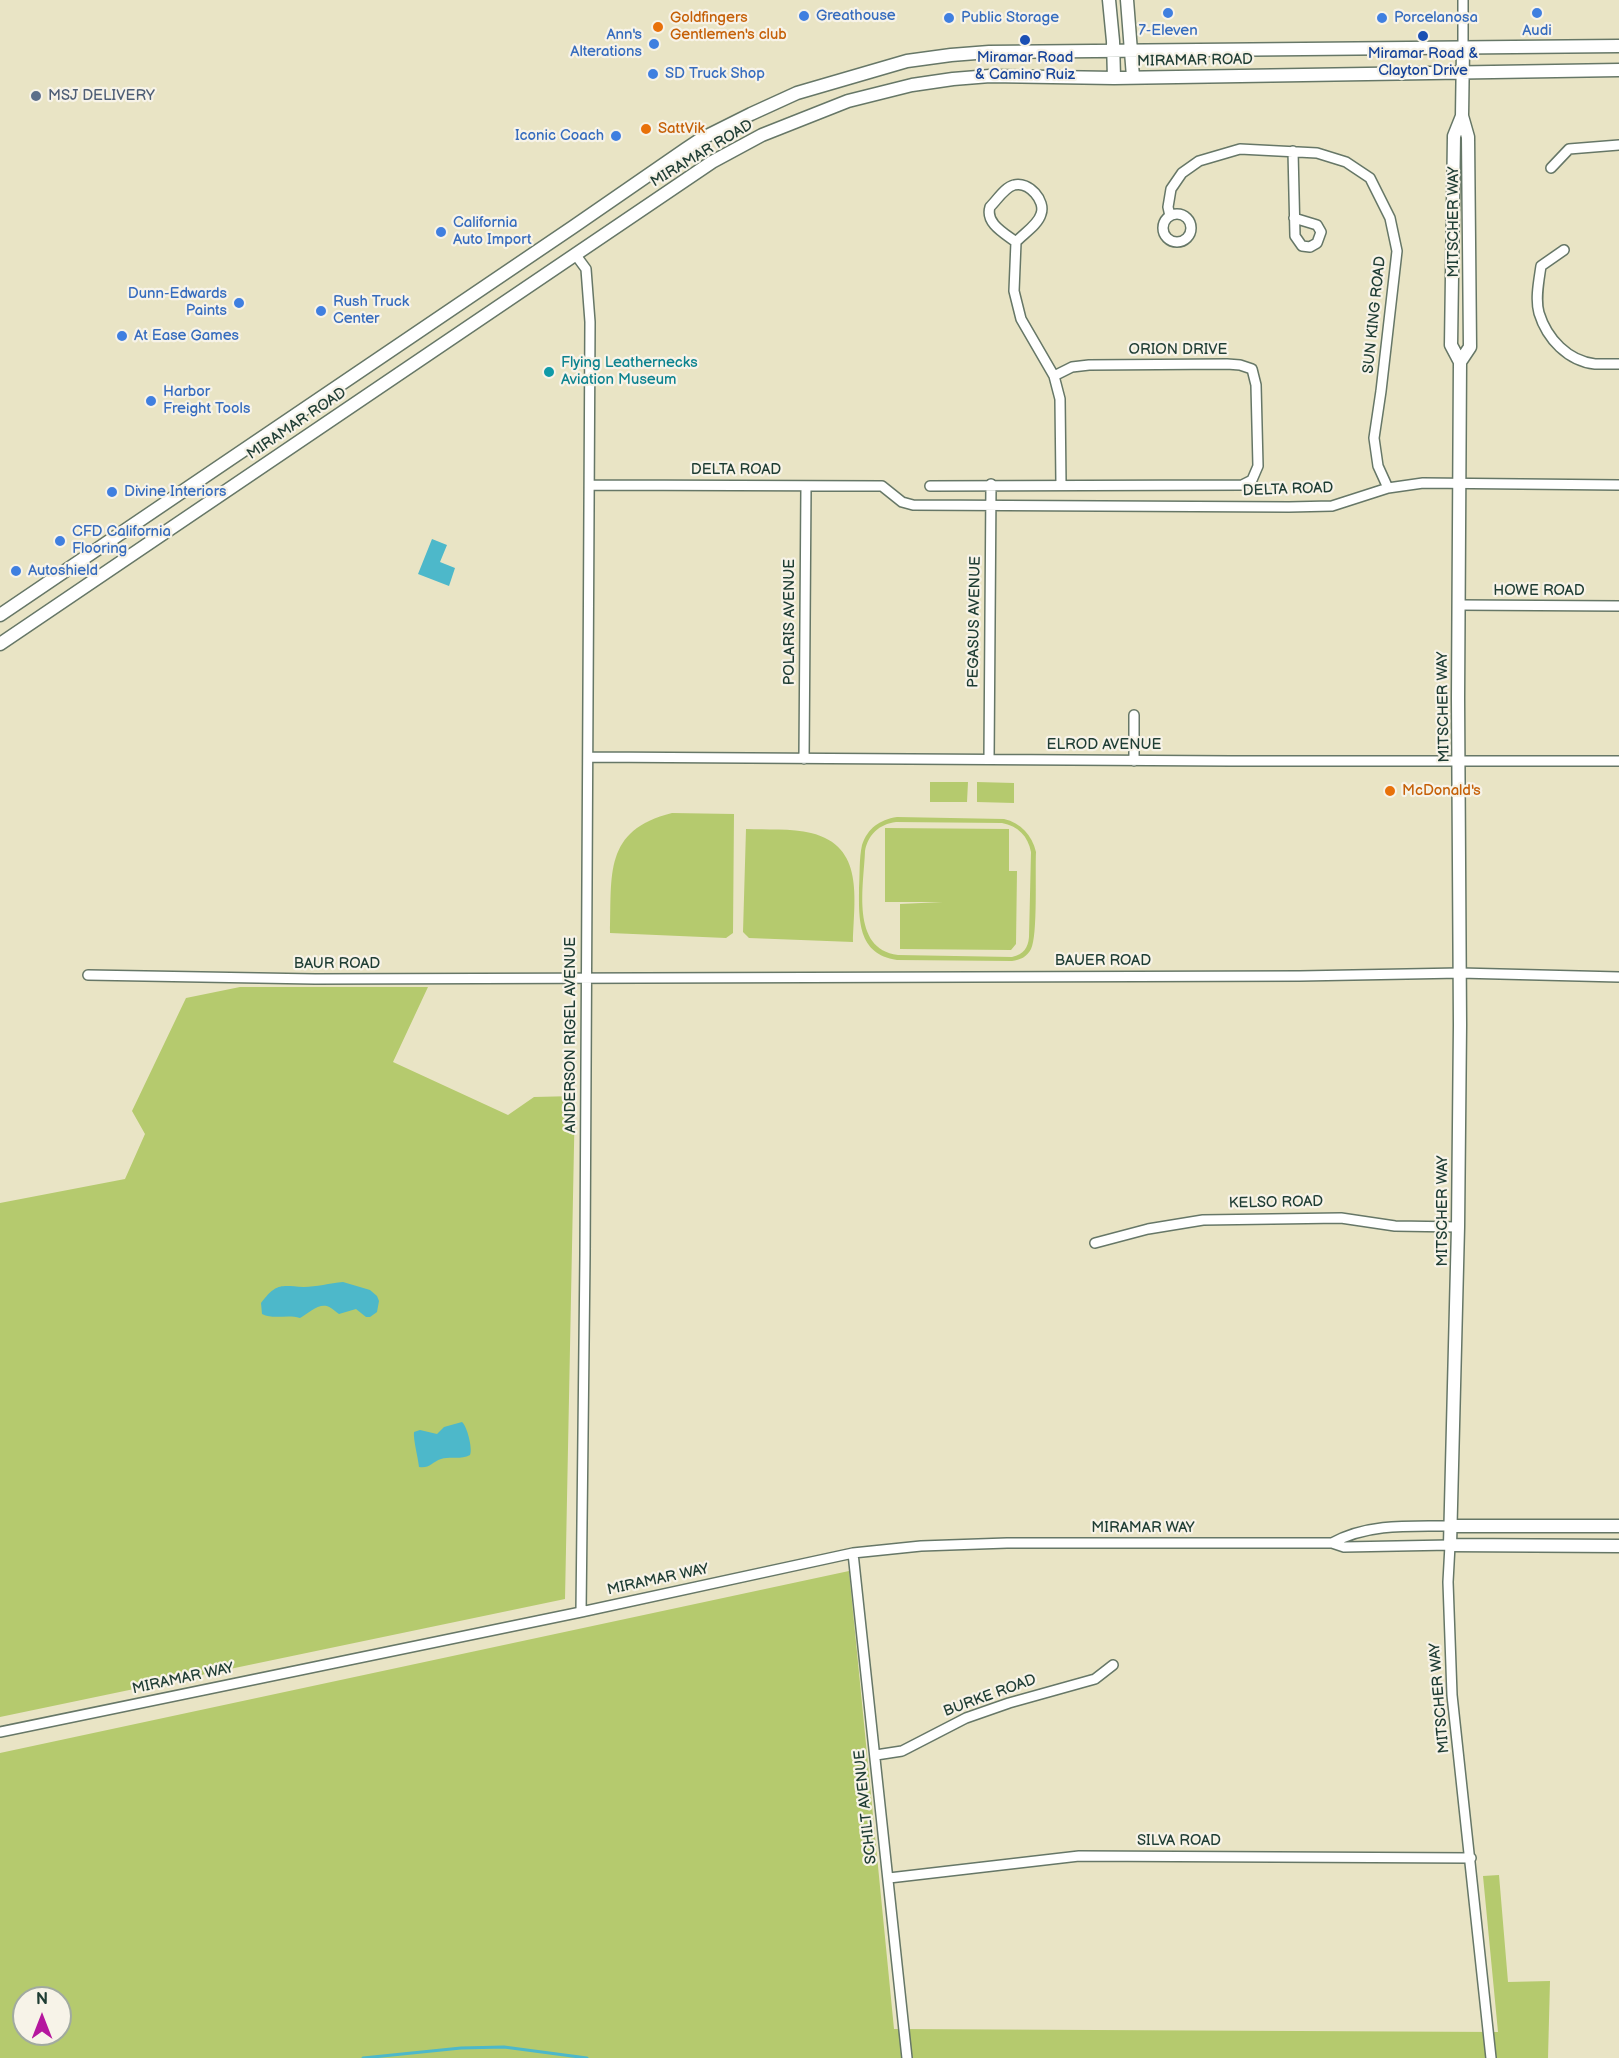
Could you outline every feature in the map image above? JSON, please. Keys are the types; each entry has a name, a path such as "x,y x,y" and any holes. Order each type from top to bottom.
{"main road":[{"path":"1109,0 1114,78"},
{"path":"1127,0 1133,52 1133,77"},
{"name":"MIRAMAR ROAD","path":"0,615 554,241 701,139 796,93 907,61 989,52 1619,46"},
{"name":"MITSCHER WAY","path":"1460,362 1470,347 1468,137 1462,116 1463,48"},
{"name":"MIRAMAR ROAD","path":"0,644 712,162 762,135 848,101 912,85 990,76 1114,78 1619,70"},
{"name":"MITSCHER WAY","path":"1450,1545 1458,1227 1460,973 1458,605 1460,362 1451,345 1454,136 1462,116"},
{"name":"MIRAMAR WAY","path":"1452,1526 1619,1526"},
{"name":"MIRAMAR WAY","path":"1450,1545 1619,1546"}],"street":[{"path":"1463,0 1463,48"},
{"path":"1551,168 1569,149 1619,145"},
{"name":"SUN KING ROAD","path":"1170,216 1168,207 1171,189 1182,173 1199,161 1239,150 1317,153 1346,162 1370,178 1390,218 1397,251 1374,438 1378,466 1388,488"},
{"path":"1293,151 1294,218"},
{"path":"1016,242 991,221 989,211 990,207 1011,186 1021,184 1030,188 1041,202 1042,207 1039,218 1016,242 1014,291 1021,319 1054,376 1060,399 1060,484"},
{"path":"1564,250 1541,266 1538,287 1539,312 1550,336 1564,352 1579,360 1594,364 1619,364"},
{"name":"ANDERSON RIGEL AVENUE","path":"575,254 586,269 590,322 591,485 581,1612"},
{"name":"ORION DRIVE","path":"1054,376 1072,368 1089,365 1227,364 1252,369 1256,385 1258,466 1252,480 1242,485"},
{"name":"DELTA ROAD","path":"591,485 882,486 902,502 913,505 1332,506 1388,488 1423,483 1619,486"},
{"name":"DELTA ROAD","path":"930,486 991,484 1242,485"},
{"name":"PEGASUS AVENUE","path":"989,759 991,484"},
{"name":"POLARIS AVENUE","path":"804,759 806,486"},
{"name":"HOWE ROAD","path":"1458,605 1619,606"},
{"path":"1134,715 1134,760"},
{"name":"ELROD AVENUE","path":"589,757 1619,760"},
{"name":"BAUER ROAD","path":"587,977 1240,976 1460,973 1619,977"},
{"name":"BAUR ROAD","path":"88,975 315,979 587,977"},
{"name":"KELSO ROAD","path":"1095,1243 1148,1229 1203,1220 1341,1218 1395,1226 1458,1227"},
{"name":"MIRAMAR WAY","path":"1332,1544 1343,1537 1390,1526 1452,1526"},
{"name":"MIRAMAR WAY","path":"0,1732 854,1553 921,1546 1007,1543 1332,1544 1344,1547 1450,1545"},
{"name":"MITSCHER WAY","path":"1450,1545 1448,1582 1452,1695 1491,2058"},
{"name":"SCHILT AVENUE","path":"854,1553 907,2058"},
{"name":"BURKE ROAD","path":"876,1755 902,1751 958,1722 1009,1703 1095,1679 1113,1665"},
{"name":"SILVA ROAD","path":"889,1878 1079,1856 1471,1858"}],"green space":[{"path":"930,782 968,782 967,802 930,802"},
{"path":"977,782 1014,783 1014,803 977,802"},
{"path":"672,813 734,814 733,933 726,938 610,933 612,874 623,843 633,831 650,821"},
{"path":"891,818 1004,819 1016,823 1025,831 1032,840 1036,852 1035,931 1031,949 1027,954 1012,961 897,960 874,951 867,943 860,923 861,850 864,839 871,829","holes":["896,822 1002,823 1021,833 1031,852 1029,937 1028,944 1022,952 1012,957 898,955 883,950 872,941 866,928 862,897 865,851 875,831 884,825"]},
{"path":"885,828 1009,829 1009,871 1017,871 1016,944 1011,950 900,949 900,904 943,902 885,902"},
{"path":"746,829 804,831 828,840 840,849 853,876 853,942 749,938 743,932"},
{"path":"240,987 428,987 393,1062 508,1115 534,1097 575,1096 565,1599 0,1717 0,1203 125,1179 145,1134 132,1111 186,998"},
{"path":"849,1571 894,2029 1498,2032 1483,1876 1499,1875 1508,1982 1550,1981 1548,2058 0,2058 0,1753"}],"water":[{"path":"432,539 447,545 440,562 455,568 449,586 418,574"},
{"path":"343,1282 370,1290 377,1296 379,1301 377,1312 370,1317 366,1317 356,1309 339,1314 323,1306 315,1308 300,1318 271,1317 262,1314 261,1303 276,1288 309,1287"},
{"path":"462,1422 469,1438 470,1455 441,1459 428,1466 419,1467 414,1432 420,1430 437,1434 444,1427"}],"waterway":[{"path":"363,2058 461,2048 504,2047 587,2058"}],"place":[{"name":"7-Eleven","path":"1168,13"},
{"name":"Audi","path":"1537,13"},
{"name":"Greathouse","path":"804,16"},
{"name":"Public Storage","path":"949,18"},
{"name":"Porcelanosa","path":"1382,18"},
{"name":"Goldfingers Gentlemen's club","path":"658,27"},
{"name":"Miramar Road & Clayton Drive","path":"1423,36"},
{"name":"Miramar Road & Camino Ruiz","path":"1025,40"},
{"name":"Ann's Alterations","path":"654,44"},
{"name":"SD Truck Shop","path":"653,74"},
{"name":"MSJ DELIVERY","path":"36,96"},
{"name":"SattVik","path":"646,129"},
{"name":"Iconic Coach","path":"616,136"},
{"name":"California Auto Import","path":"441,232"},
{"name":"Dunn-Edwards Paints","path":"239,303"},
{"name":"Rush Truck Center","path":"321,311"},
{"name":"At Ease Games","path":"122,336"},
{"name":"Flying Leathernecks Aviation Museum","path":"549,372"},
{"name":"Harbor Freight Tools","path":"151,401"},
{"name":"Divine Interiors","path":"112,492"},
{"name":"CFD California Flooring","path":"60,541"},
{"name":"Autoshield","path":"16,571"},
{"name":"McDonald's","path":"1390,791"}]}
